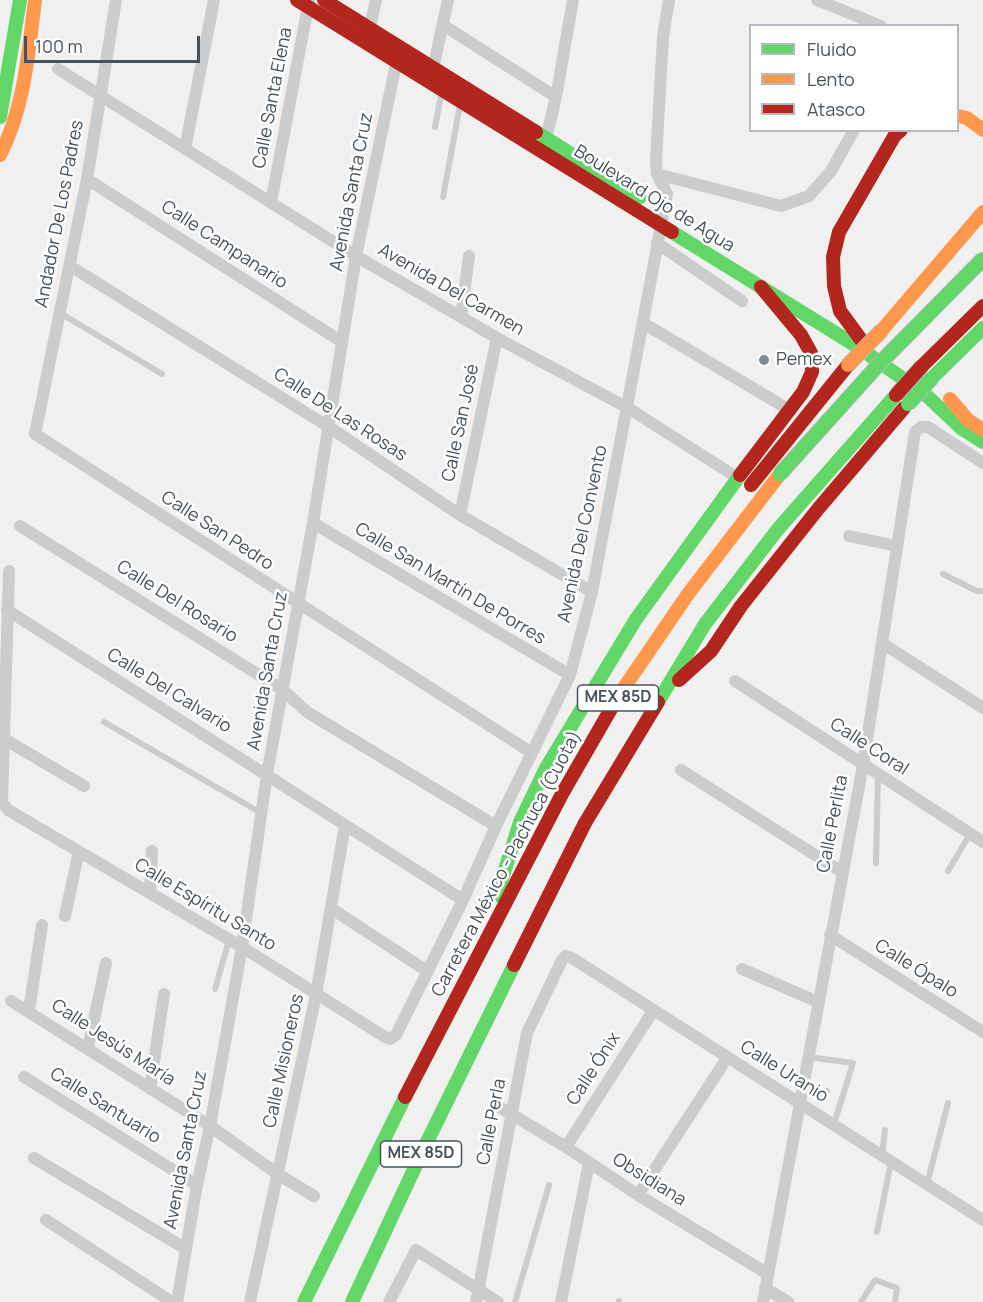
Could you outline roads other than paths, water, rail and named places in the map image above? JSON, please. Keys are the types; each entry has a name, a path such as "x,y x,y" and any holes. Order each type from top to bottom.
{"main road":[{"path":"0,117 20,0"},
{"path":"0,155 14,124 23,91 35,0"},
{"name":"Boulevard Ojo de Agua","path":"324,0 368,36"},
{"name":"Boulevard Ojo de Agua","path":"305,2 368,36 461,101 662,218 862,341 983,419"},
{"name":"Boulevard Ojo de Agua","path":"398,55 433,69 546,139 761,287 868,354 926,395 961,428 983,442"},
{"path":"959,116 967,118 983,130"},
{"path":"862,341 840,311 834,286 833,257 839,232 899,132"},
{"path":"636,619 666,590 848,365 882,330 983,212"},
{"name":"Carretera México - Pachuca (Cuota)","path":"304,1302 485,939 579,763 609,713 685,598 780,474 840,404 983,260"},
{"path":"485,939 520,822 546,768 636,619 788,409 803,392 812,372 811,353 801,335 761,287"},
{"name":"MEX 85D","path":"352,1302 424,1148 585,823 705,624 778,529 922,366 983,306"},
{"path":"662,695 711,651 741,606 790,544 907,405 983,328"},
{"path":"950,399 968,420 983,430"}],"street":[{"name":"Andador De Los Padres","path":"36,434 87,179 116,0"},
{"path":"185,149 214,0"},
{"path":"368,36 376,0"},
{"path":"433,69 448,0"},
{"path":"546,139 556,97 573,0"},
{"name":"Avenida Del Convento","path":"390,1039 396,1035 463,900 496,826 570,675 592,592 667,194 657,174 656,161 663,37 669,0"},
{"path":"817,0 876,24"},
{"name":"Calle Santa Elena","path":"272,202 305,2"},
{"path":"443,25 556,97"},
{"name":"Avenida Santa Cruz","path":"177,1302 242,947 267,774 313,523 356,256 398,55"},
{"name":"Avenida Del Carmen","path":"58,69 356,256 497,338 628,408 738,478"},
{"path":"657,174 781,206 809,196 831,171 853,132"},
{"name":"Calle Campanario","path":"87,179 342,342"},
{"path":"657,243 742,301"},
{"path":"461,317 469,256"},
{"name":"Calle De Las Rosas","path":"70,266 328,427 460,515 592,592"},
{"path":"643,323 788,409"},
{"name":"Calle San José","path":"460,515 497,338"},
{"name":"Calle Perlita","path":"763,1302 862,765 915,432 921,427 928,427 983,463"},
{"name":"Calle San Pedro","path":"36,434 37,437 532,753"},
{"name":"Calle San Martín De Porres","path":"313,523 570,675"},
{"name":"Calle Del Rosario","path":"20,526 283,690 307,712 496,826"},
{"path":"849,536 897,546"},
{"path":"9,571 4,739 84,786"},
{"name":"Calle Del Calvario","path":"7,610 463,900"},
{"path":"882,643 983,708"},
{"name":"Calle Coral","path":"735,681 983,842"},
{"name":"Calle Espíritu Santo","path":"4,739 2,801 8,810 242,947 390,1039"},
{"path":"681,770 842,872"},
{"name":"Calle Misioneros","path":"250,1302 316,995 345,825"},
{"path":"150,893 152,851"},
{"path":"65,916 79,852"},
{"path":"332,909 427,971"},
{"path":"29,1011 42,925"},
{"name":"Calle Ópalo","path":"830,935 983,1032"},
{"name":"Calle Uranio","path":"566,956 727,1058 800,1097 834,1124 983,1220"},
{"name":"Calle Perla","path":"477,1296 527,1033 566,956"},
{"path":"88,1048 106,963"},
{"path":"742,969 818,1002"},
{"path":"150,1089 164,994"},
{"name":"Calle Jesús María","path":"11,1001 210,1126 279,1175 314,1196"},
{"name":"Calle Ónix","path":"566,1147 653,1011"},
{"path":"638,1196 727,1058"},
{"name":"Calle Santuario","path":"24,1077 197,1185"},
{"name":"Obsidiana","path":"496,1105 566,1147 638,1196 768,1274"},
{"path":"34,1158 186,1249"},
{"path":"561,1302 590,1163"},
{"path":"46,1220 172,1302"},
{"path":"389,1302 416,1250 477,1296 498,1302"},
{"path":"765,1288 788,1302"}],"lane":[{"path":"435,127 442,89"},
{"path":"443,197 461,101"},
{"path":"60,313 162,374"},
{"path":"943,574 977,591 983,591"},
{"path":"104,722 261,813"},
{"path":"876,863 879,775"},
{"path":"948,871 970,834"},
{"path":"215,989 229,940"},
{"path":"808,1057 853,1063 834,1124"},
{"path":"800,1097 827,1090"},
{"path":"927,1184 948,1103"},
{"path":"877,1232 887,1158 885,1130"},
{"path":"515,1302 549,1185"},
{"path":"861,1302 875,1280 897,1287 895,1302"}],"place":[{"name":"Pemex","path":"764,360"}]}
